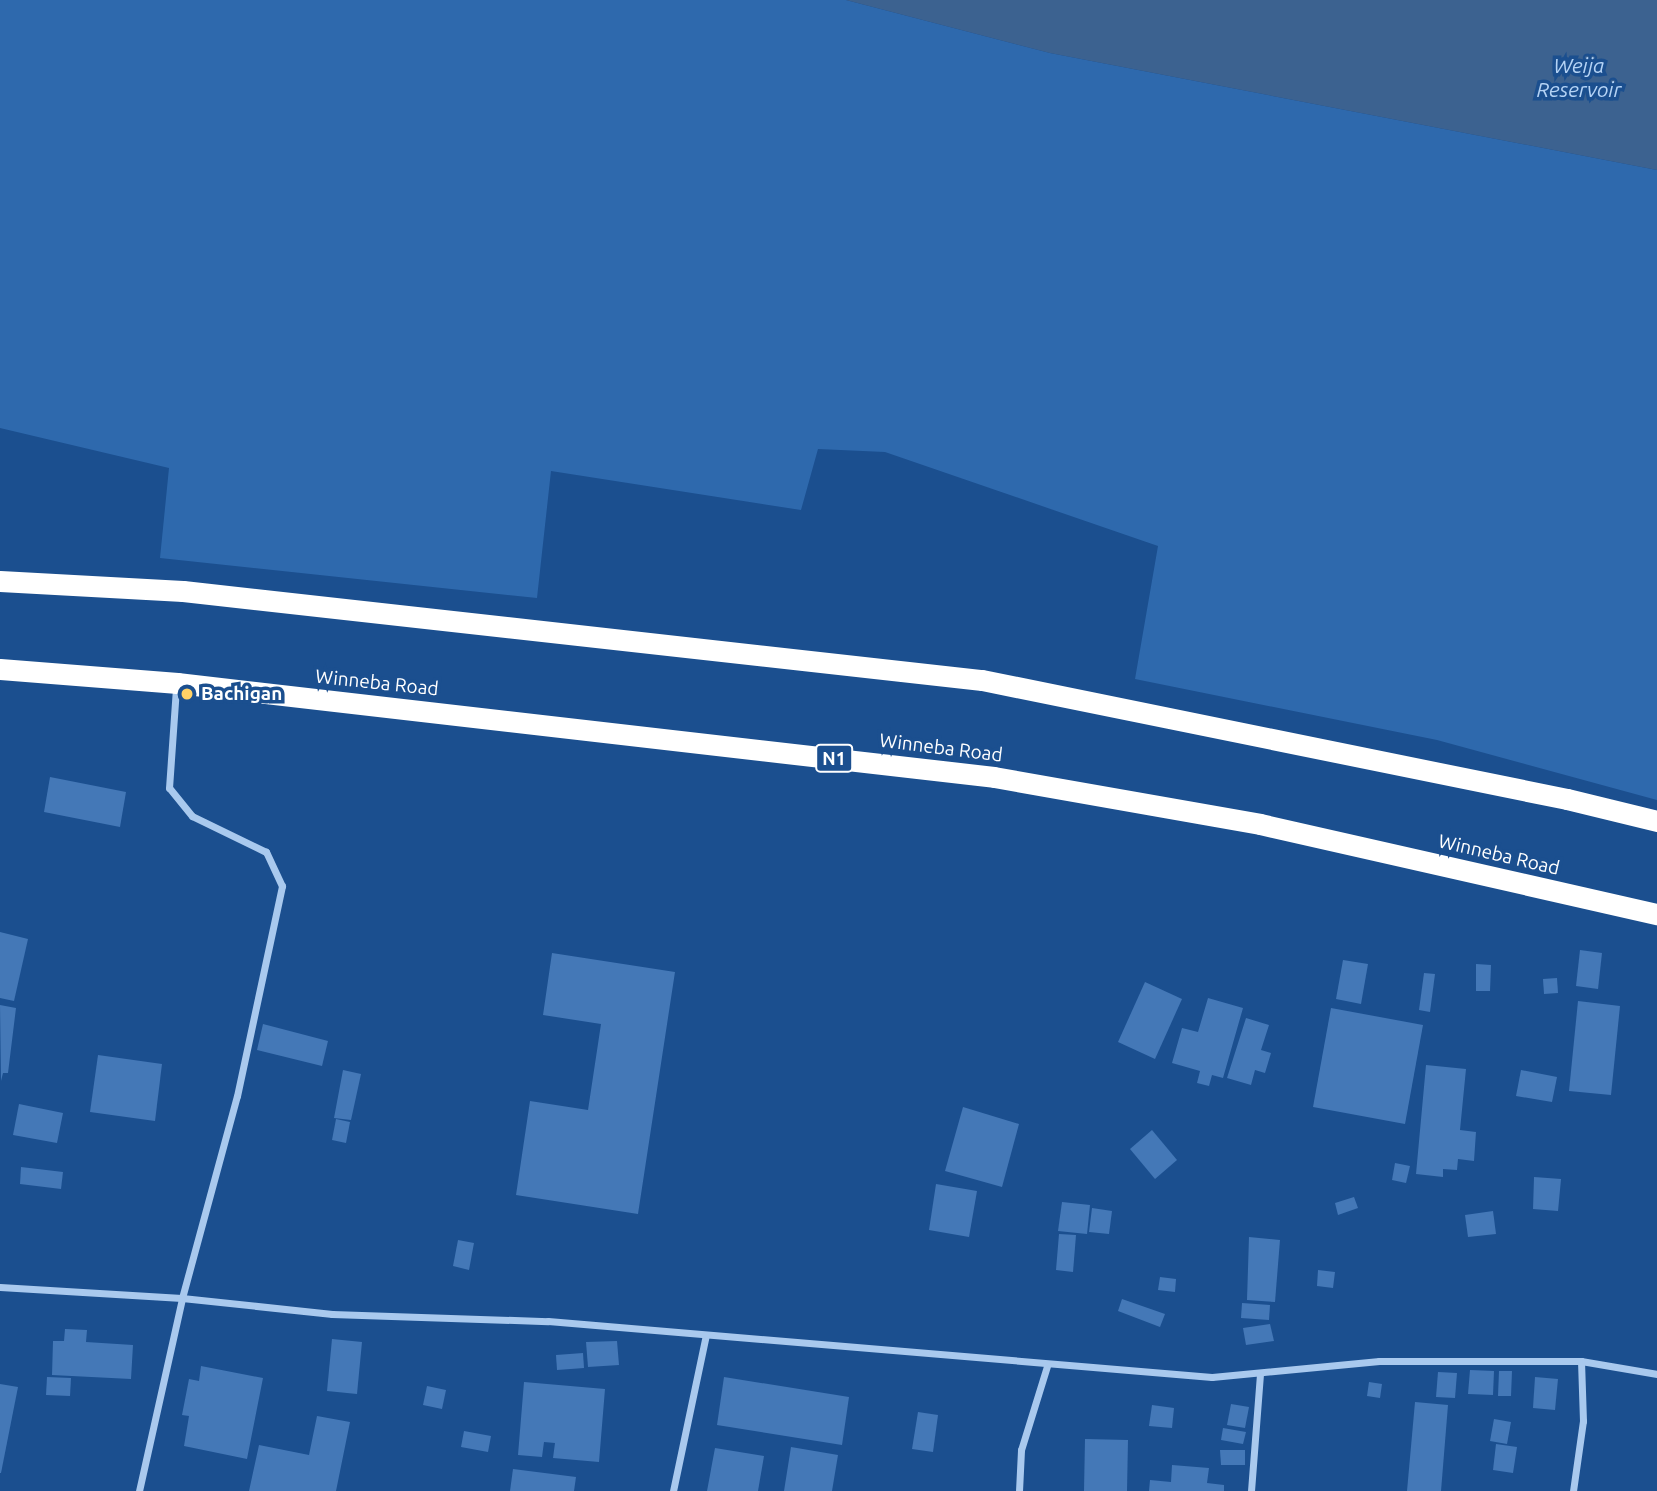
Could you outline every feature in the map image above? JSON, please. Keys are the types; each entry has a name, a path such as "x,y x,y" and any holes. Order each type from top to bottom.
{"highway":[{"path":"0,581 183,591 982,680 1567,799 1657,821"},
{"name":"Winneba Road","path":"0,669 177,683 994,777 1260,824 1657,914"}],"street":[{"path":"139,1491 182,1298 237,1096 282,886 266,852 192,816 169,788 168,754 177,683"},
{"path":"0,1287 182,1298 332,1314 548,1321 1047,1366 1212,1377 1379,1362 1581,1361 1657,1374"},
{"path":"673,1491 706,1335"},
{"path":"1573,1491 1583,1421 1581,1361"},
{"path":"1019,1491 1021,1450 1047,1366"},
{"path":"1251,1491 1261,1373"}],"shaded area":[{"path":"0,0 846,0 1050,53 1657,170 1657,800 1437,740 1135,679 1158,546 885,452 818,449 801,510 551,471 537,598 160,558 169,468 0,428"}],"water":[{"name":"Weija Reservoir","path":"846,0 1657,0 1657,170 1050,53"}],"building":[{"path":"50,777 126,792 120,827 44,812"},
{"path":"0,932 28,939 14,1001 0,998"},
{"path":"1580,950 1602,953 1598,989 1576,986"},
{"path":"552,953 675,972 638,1214 516,1195 530,1101 588,1110 601,1024 543,1015"},
{"path":"1343,960 1368,964 1361,1004 1336,999"},
{"path":"1476,964 1491,965 1490,991 1476,991"},
{"path":"1424,973 1435,974 1430,1012 1419,1010"},
{"path":"1557,978 1558,993 1544,994 1543,979"},
{"path":"1145,982 1182,999 1155,1059 1118,1042"},
{"path":"1208,998 1243,1008 1223,1078 1212,1075 1209,1086 1197,1083 1200,1071 1172,1063 1182,1028 1198,1032"},
{"path":"1578,1001 1620,1006 1611,1095 1569,1091"},
{"path":"0,1005 16,1008 8,1073 3,1073 1,1081"},
{"path":"1331,1008 1423,1025 1405,1124 1313,1107"},
{"path":"1246,1018 1269,1025 1261,1050 1271,1053 1265,1073 1255,1070 1251,1085 1227,1078"},
{"path":"263,1024 328,1041 322,1066 257,1050"},
{"path":"98,1055 162,1064 155,1121 90,1112"},
{"path":"1426,1065 1466,1069 1460,1130 1476,1132 1474,1161 1458,1159 1457,1170 1443,1169 1443,1177 1416,1174"},
{"path":"343,1070 361,1074 351,1120 334,1118"},
{"path":"1521,1070 1557,1077 1552,1102 1516,1096"},
{"path":"19,1104 63,1113 57,1143 13,1135"},
{"path":"963,1107 1019,1124 1002,1187 945,1171"},
{"path":"336,1119 350,1122 346,1143 332,1140"},
{"path":"1152,1130 1177,1160 1155,1179 1130,1149"},
{"path":"1395,1163 1410,1166 1406,1183 1392,1180"},
{"path":"21,1167 63,1172 61,1189 20,1184"},
{"path":"1534,1177 1561,1179 1558,1211 1533,1209"},
{"path":"936,1184 977,1191 969,1237 929,1230"},
{"path":"1354,1197 1358,1208 1338,1215 1335,1203"},
{"path":"1062,1202 1090,1205 1087,1234 1058,1231"},
{"path":"1092,1208 1112,1211 1109,1234 1089,1232"},
{"path":"1493,1211 1496,1234 1468,1237 1465,1215"},
{"path":"1059,1234 1076,1235 1073,1272 1056,1270"},
{"path":"1249,1237 1280,1240 1275,1302 1247,1300"},
{"path":"458,1240 474,1243 469,1270 453,1266"},
{"path":"1318,1270 1335,1272 1333,1288 1317,1286"},
{"path":"1160,1277 1176,1279 1175,1292 1158,1290"},
{"path":"1122,1299 1165,1314 1160,1327 1118,1311"},
{"path":"1242,1303 1270,1305 1269,1320 1241,1318"},
{"path":"1270,1324 1274,1341 1246,1345 1243,1328"},
{"path":"65,1329 87,1330 86,1342 133,1345 131,1379 52,1375 53,1341 64,1341"},
{"path":"332,1339 362,1342 357,1394 327,1391"},
{"path":"617,1341 619,1365 588,1367 586,1342"},
{"path":"583,1353 584,1368 557,1370 556,1355"},
{"path":"201,1366 263,1378 247,1459 184,1446 189,1416 182,1415 189,1379 199,1381"},
{"path":"1470,1370 1494,1371 1493,1395 1468,1394"},
{"path":"1499,1371 1512,1371 1511,1396 1498,1396"},
{"path":"1438,1372 1457,1373 1455,1398 1436,1397"},
{"path":"47,1377 71,1378 70,1396 46,1395"},
{"path":"724,1377 849,1397 842,1445 717,1425"},
{"path":"1535,1377 1558,1379 1555,1410 1533,1408"},
{"path":"524,1382 605,1389 599,1462 553,1458 555,1443 544,1442 542,1457 518,1455"},
{"path":"1369,1382 1382,1384 1380,1398 1367,1396"},
{"path":"0,1384 18,1387 1,1473 0,1473"},
{"path":"427,1386 446,1390 442,1409 423,1405"},
{"path":"1415,1402 1448,1405 1441,1491 1407,1491"},
{"path":"1231,1404 1249,1407 1245,1428 1227,1425"},
{"path":"1152,1405 1174,1408 1172,1428 1149,1426"},
{"path":"918,1412 938,1415 933,1452 912,1449"},
{"path":"317,1416 350,1422 336,1491 249,1491 259,1445 309,1455"},
{"path":"1494,1419 1511,1422 1507,1444 1490,1441"},
{"path":"1223,1428 1246,1432 1243,1444 1221,1440"},
{"path":"464,1431 491,1436 488,1452 461,1447"},
{"path":"1085,1439 1128,1440 1127,1491 1084,1491"},
{"path":"1496,1444 1517,1447 1513,1473 1493,1470"},
{"path":"791,1447 838,1455 832,1491 784,1491"},
{"path":"715,1448 764,1456 758,1491 707,1491"},
{"path":"1220,1450 1245,1450 1245,1465 1221,1465"},
{"path":"1172,1465 1209,1468 1207,1483 1224,1485 1224,1491 1149,1491 1150,1480 1171,1482"},
{"path":"513,1469 576,1477 574,1491 510,1491"}],"place":[{"name":"Bachigan","path":"187,694"}]}
